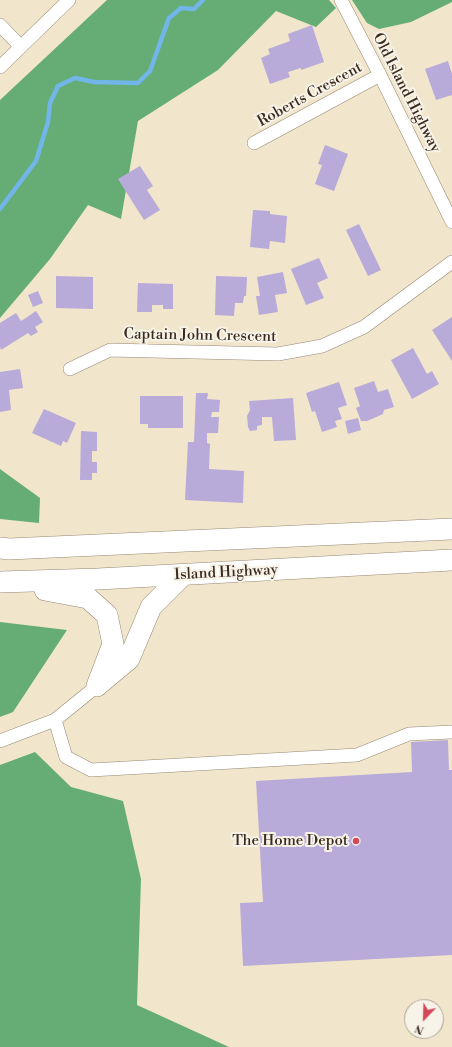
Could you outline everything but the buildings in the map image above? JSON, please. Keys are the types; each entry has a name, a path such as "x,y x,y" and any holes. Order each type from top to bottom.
{"main road":[{"path":"0,548 452,529"},
{"name":"Island Highway","path":"2,582 183,575 446,561"},
{"path":"97,686 129,659 151,607 183,575"},
{"path":"2,582 88,598 107,615 113,644 97,686"}],"street":[{"path":"0,67 69,0"},
{"name":"Old Island Highway","path":"341,0 380,75 452,222"},
{"path":"0,25 21,46"},
{"name":"Roberts Crescent","path":"254,143 380,75"},
{"name":"Captain John Crescent","path":"70,369 110,350 278,354 322,346 364,327 452,262"},
{"path":"0,740 55,720 97,686"},
{"path":"55,720 66,757 91,770 356,755 409,734 452,732"}],"green space":[{"path":"107,0 329,0 336,8 316,27 276,11 218,70 138,121 121,219 88,205 50,259 0,318 0,100"},
{"path":"352,0 452,0 452,2 411,22 379,29 367,23"},
{"path":"0,469 40,498 39,523 0,519"},
{"path":"0,622 67,630 13,712 0,717"},
{"path":"35,752 71,787 123,801 141,879 137,1005 229,1047 0,1047 0,765"}],"waterway":[{"path":"0,209 36,161 48,122 50,103 58,86 75,78 94,82 138,83 150,71 169,18 181,8 194,9 203,0"}],"place":[{"name":"The Home Depot","path":"356,841"}]}
